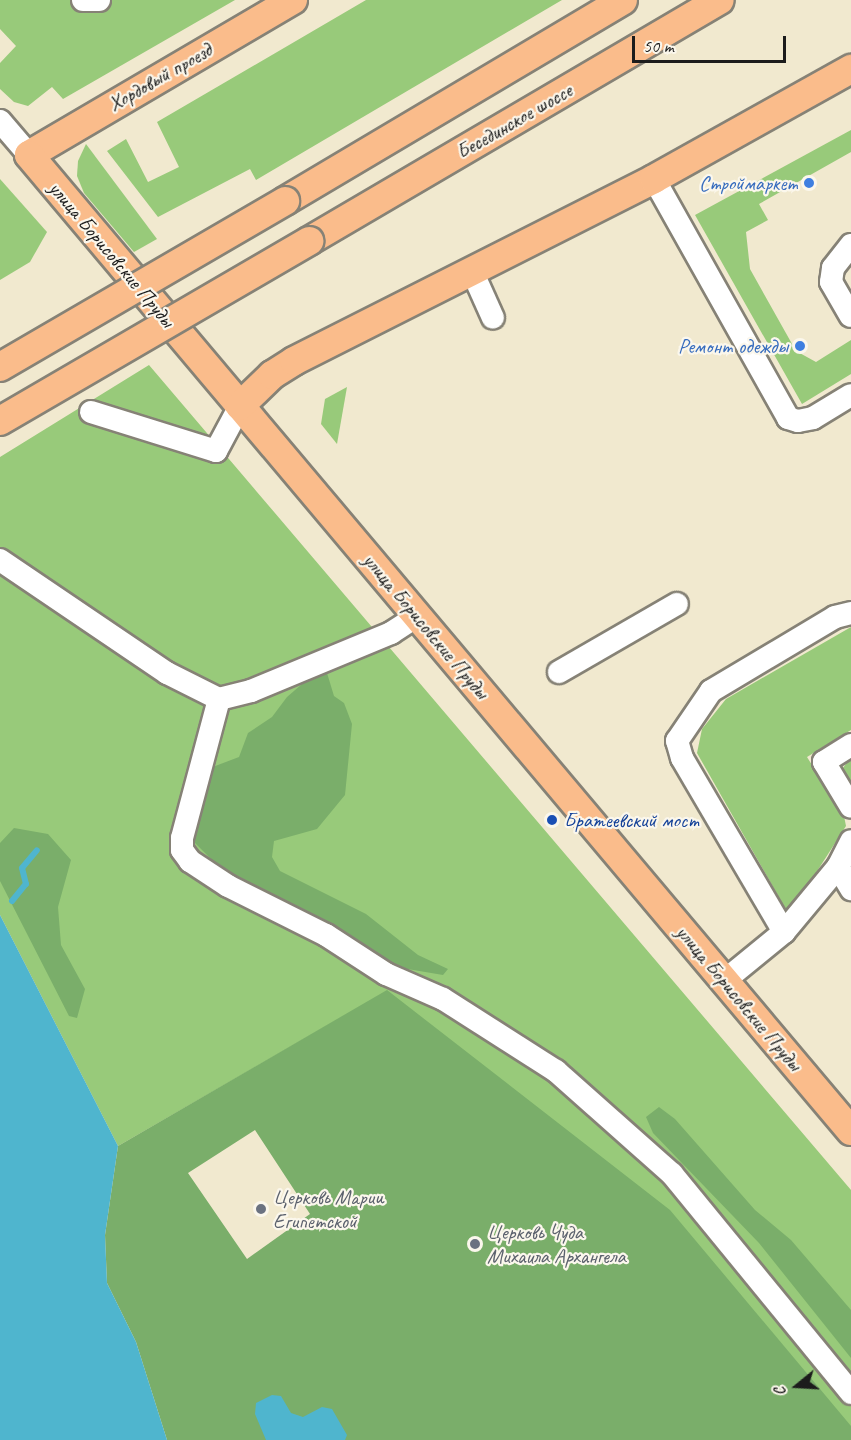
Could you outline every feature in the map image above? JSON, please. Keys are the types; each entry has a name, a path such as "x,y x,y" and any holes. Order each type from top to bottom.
{"main road":[{"name":"Хордовый проезд","path":"28,155 293,0"},
{"path":"0,367 623,0"},
{"name":"Бесединское шоссе","path":"0,421 719,0"},
{"path":"240,406 272,375 294,361 654,179 851,69"},
{"name":"улица Борисовские Пруды","path":"28,155 851,1131"}],"street":[{"path":"83,0 99,0"},
{"name":"улица Борисовские Пруды","path":"0,121 28,155"},
{"path":"654,179 788,418 798,422 813,418 851,395"},
{"path":"851,245 833,268 831,282 851,315"},
{"path":"472,271 493,318"},
{"path":"91,412 216,451 240,406"},
{"path":"0,560 167,673 219,699 251,692 391,633 417,616"},
{"path":"559,672 677,604"},
{"path":"784,932 682,758 677,741 711,691 835,617 851,613"},
{"path":"219,699 182,838 182,850 190,861 228,886 326,935 386,974 443,999 556,1071 672,1174 851,1393"},
{"path":"851,745 824,762 851,807"},
{"path":"724,981 784,932 838,867 851,841"},
{"path":"838,867 851,889"}],"green space":[{"path":"0,0 235,0 63,99 52,87 28,106 14,102 0,89 0,63 16,46 0,29"},
{"path":"366,0 562,0 256,180 250,169 158,217 107,151 126,139 148,182 179,167 157,122"},
{"path":"851,130 851,152 759,204 768,220 746,232 750,269 796,351 816,362 851,340 851,374 802,404 695,215"},
{"path":"86,144 157,239 134,252 84,193 77,176 78,161"},
{"path":"0,179 47,232 30,262 0,280"},
{"path":"149,365 851,1190 851,1427 387,991 118,1146 0,915 0,457"},
{"path":"347,387 337,444 321,424 325,399"},
{"path":"851,627 851,730 807,757 844,816 846,826 789,915 697,753 702,729 726,699"},
{"path":"327,673 334,696 344,703 352,724 345,795 317,829 274,841 272,857 280,871 366,914 418,955 448,969 443,975 378,964 267,898 213,861 188,836 210,768 239,757 248,733 272,717 287,697 309,678"},
{"path":"851,757 851,791 840,772"},
{"path":"14,828 48,834 71,860 58,907 61,945 85,989 77,1018 69,1016 0,881 0,843"},
{"path":"387,990 670,1210 851,1426 851,1440 167,1440 136,1342 107,1283 105,1235 118,1146","holes":["255,1130 310,1214 247,1259 188,1173"]},
{"path":"659,1107 675,1119 755,1210 791,1240 851,1310 851,1358 759,1243 653,1133 646,1117"}],"water":[{"path":"0,915 118,1146 105,1235 107,1283 136,1342 167,1440 0,1440"},
{"path":"272,1395 281,1396 291,1413 303,1417 322,1407 332,1409 347,1435 345,1440 266,1440 255,1414 256,1403"}],"waterway":[{"path":"12,901 26,884 22,868 37,850"}],"place":[{"name":"Строймаркет","path":"809,183"},
{"name":"Ремонт одежды","path":"800,346"},
{"name":"Братеевский мост","path":"552,820"},
{"name":"Церковь Марии Египетской","path":"261,1209"},
{"name":"Церковь Чуда Михаила Архангела","path":"475,1244"}]}
